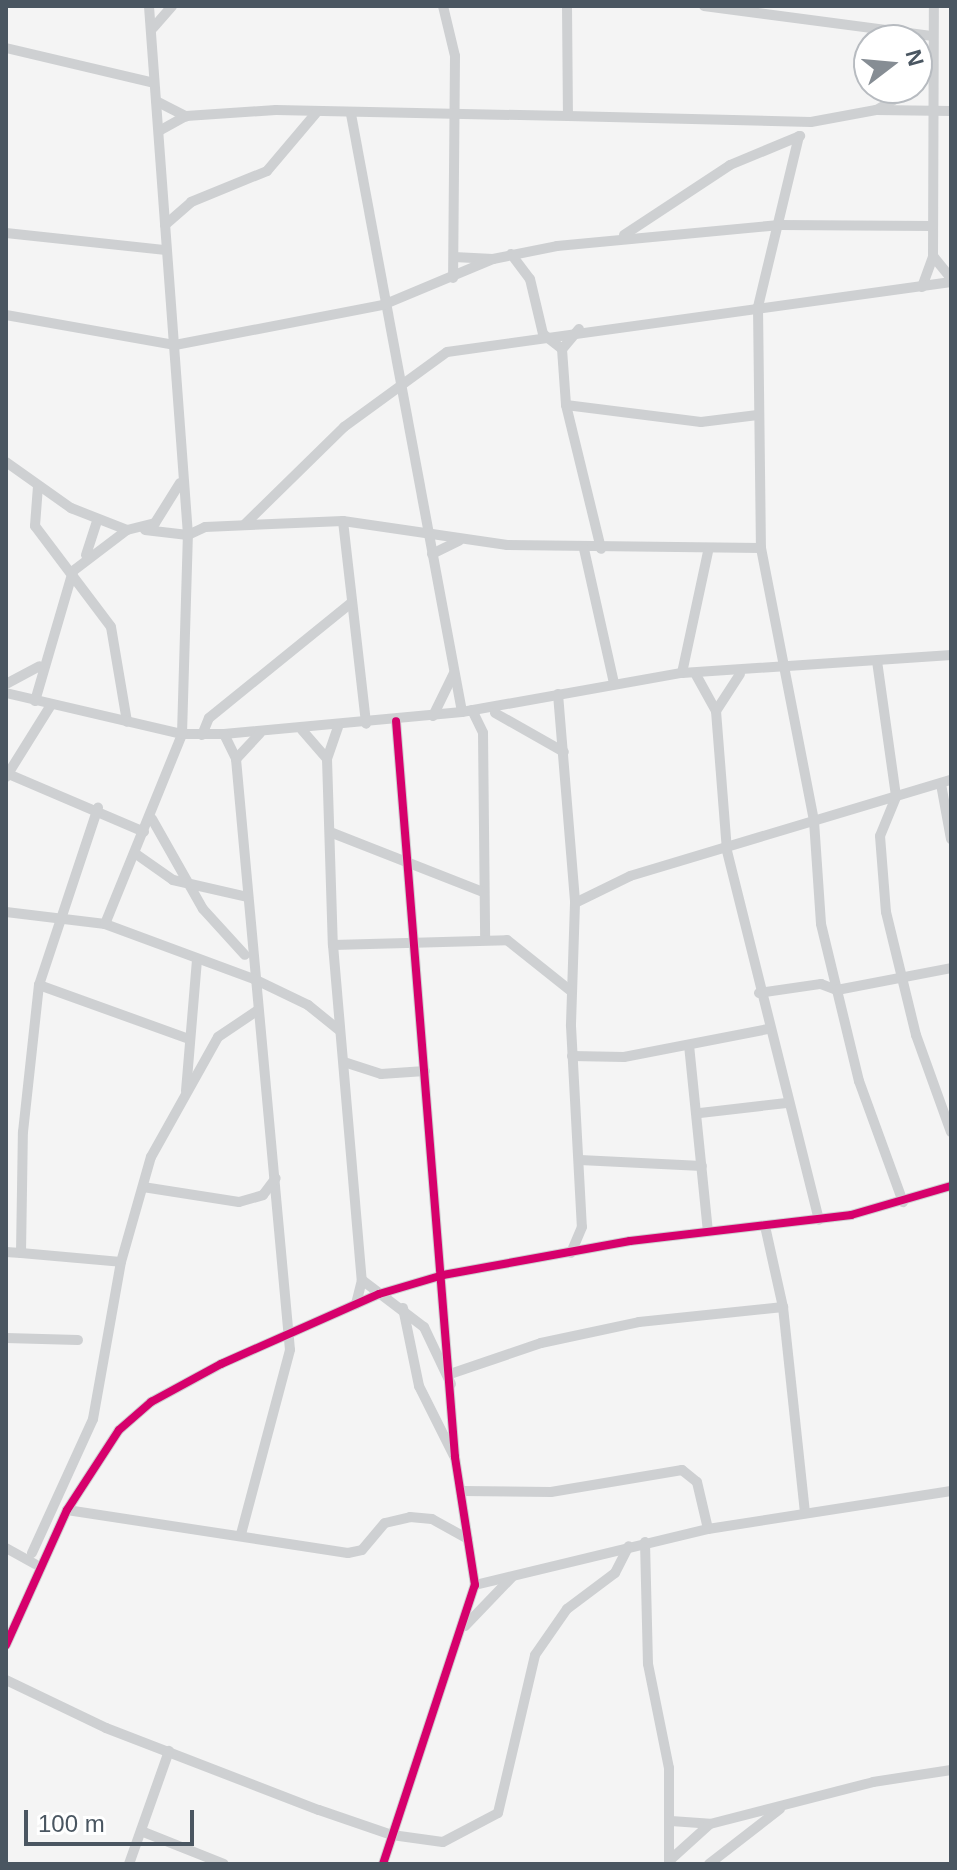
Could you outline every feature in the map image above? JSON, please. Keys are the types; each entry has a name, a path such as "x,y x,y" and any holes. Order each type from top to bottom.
{"street":[{"path":"105,924 152,819 182,734 188,535 181,480 175,345 149,6"},
{"path":"152,30 172,6"},
{"path":"443,6 455,56 450,115 455,240 453,278"},
{"path":"567,6 568,116"},
{"path":"704,6 853,26"},
{"path":"933,36 934,6"},
{"path":"6,48 154,83"},
{"path":"156,101 186,116"},
{"path":"876,110 886,104"},
{"path":"922,287 933,256 930,104"},
{"path":"159,131 186,116 316,113 811,122 876,110 930,108 951,111"},
{"path":"165,225 191,202 267,171 316,113"},
{"path":"351,114 383,305 405,386 454,673 467,711 483,733"},
{"path":"623,236 730,165 799,136 811,122"},
{"path":"799,136 758,307 761,548 814,821 821,924 859,1081 903,1202"},
{"path":"6,315 175,345 383,305 493,259 623,236 780,225 932,226"},
{"path":"6,233 166,250"},
{"path":"455,240 467,253"},
{"path":"454,257 467,253 493,259"},
{"path":"511,254 530,279 543,334 562,349"},
{"path":"245,524 309,457 447,352 543,334 922,287 951,280 933,256"},
{"path":"579,329 562,349 566,405 601,549"},
{"path":"566,405 701,422 758,415"},
{"path":"6,462 38,486 97,521 127,530 188,535 205,527 343,521 428,530 459,541 584,549 708,552 761,548"},
{"path":"145,530 181,480"},
{"path":"38,486 35,526 73,571 111,627 127,722"},
{"path":"186,517 205,527"},
{"path":"86,555 97,521"},
{"path":"343,521 366,724"},
{"path":"35,701 40,666 73,571 86,555 127,530"},
{"path":"432,554 459,541"},
{"path":"584,549 614,683"},
{"path":"682,673 708,552"},
{"path":"202,735 209,718 351,603"},
{"path":"6,693 182,734 260,733 496,710 558,694 682,673 740,674 948,653"},
{"path":"877,661 896,797 880,836 901,979 912,996 916,1035 951,1132"},
{"path":"6,684 40,666"},
{"path":"433,716 454,673"},
{"path":"695,673 716,711 727,851 786,1103 819,1220"},
{"path":"716,711 740,674"},
{"path":"558,694 575,903 572,1056 582,1227 571,1253"},
{"path":"51,705 7,774 98,808 144,832"},
{"path":"485,939 483,733 496,710"},
{"path":"496,710 564,752"},
{"path":"383,1864 475,1585 455,1457 453,1373 411,940 396,721"},
{"path":"338,727 327,759 333,945 362,1280 356,1304"},
{"path":"302,730 327,759"},
{"path":"236,759 260,733"},
{"path":"224,734 236,759 248,897 248,954 258,1010 289,1334 281,1404 241,1534"},
{"path":"575,903 591,890 946,782 951,839"},
{"path":"21,1253 23,1132 39,985 98,808"},
{"path":"152,819 187,883 248,954"},
{"path":"330,832 406,868 483,892"},
{"path":"136,854 187,883 248,897"},
{"path":"573,882 591,890"},
{"path":"6,912 105,924 197,961 254,979 308,1005 339,1030"},
{"path":"333,945 485,939 514,943 571,991"},
{"path":"224,968 248,954"},
{"path":"186,1093 197,961"},
{"path":"759,993 821,984 837,990 951,968"},
{"path":"39,985 189,1039"},
{"path":"29,1554 93,1419 121,1262 143,1187 186,1093 218,1037 258,1010"},
{"path":"572,1056 624,1057 768,1029"},
{"path":"689,1045 700,1113 708,1231"},
{"path":"344,1062 381,1074 425,1071"},
{"path":"700,1113 786,1103"},
{"path":"580,1160 702,1166"},
{"path":"143,1187 239,1202 263,1195 276,1178"},
{"path":"6,1645 8,1630 67,1510 119,1430 151,1402 289,1334 379,1294 443,1275 708,1231 819,1220 903,1202 951,1186"},
{"path":"765,1226 783,1307 805,1513"},
{"path":"582,1227 594,1249"},
{"path":"6,1252 121,1262"},
{"path":"362,1280 403,1308 432,1337 452,1386"},
{"path":"453,1373 541,1343 639,1322 783,1307"},
{"path":"403,1308 419,1386 455,1457"},
{"path":"287,1311 308,1325"},
{"path":"6,1338 78,1340"},
{"path":"462,1491 551,1492 682,1470 697,1482 708,1529"},
{"path":"475,1585 708,1529 951,1491"},
{"path":"67,1510 355,1553 385,1523 424,1516 468,1539"},
{"path":"645,1542 648,1664 671,1821 669,1862"},
{"path":"6,1680 169,1751 392,1835 443,1842 498,1813 535,1655 567,1609 615,1573 629,1546"},
{"path":"6,1548 29,1554 48,1548"},
{"path":"29,1554 38,1567"},
{"path":"461,1630 513,1575"},
{"path":"129,1864 169,1751"},
{"path":"671,1821 710,1824 951,1770"},
{"path":"709,1864 785,1806"},
{"path":"669,1862 710,1824"},
{"path":"141,1831 224,1864"}],"cycle path":[{"path":"383,1864 475,1585 455,1457 396,721"},
{"path":"6,1645 67,1510 119,1430 151,1402 221,1364 379,1294 443,1275 630,1241 851,1215 951,1186"}]}
